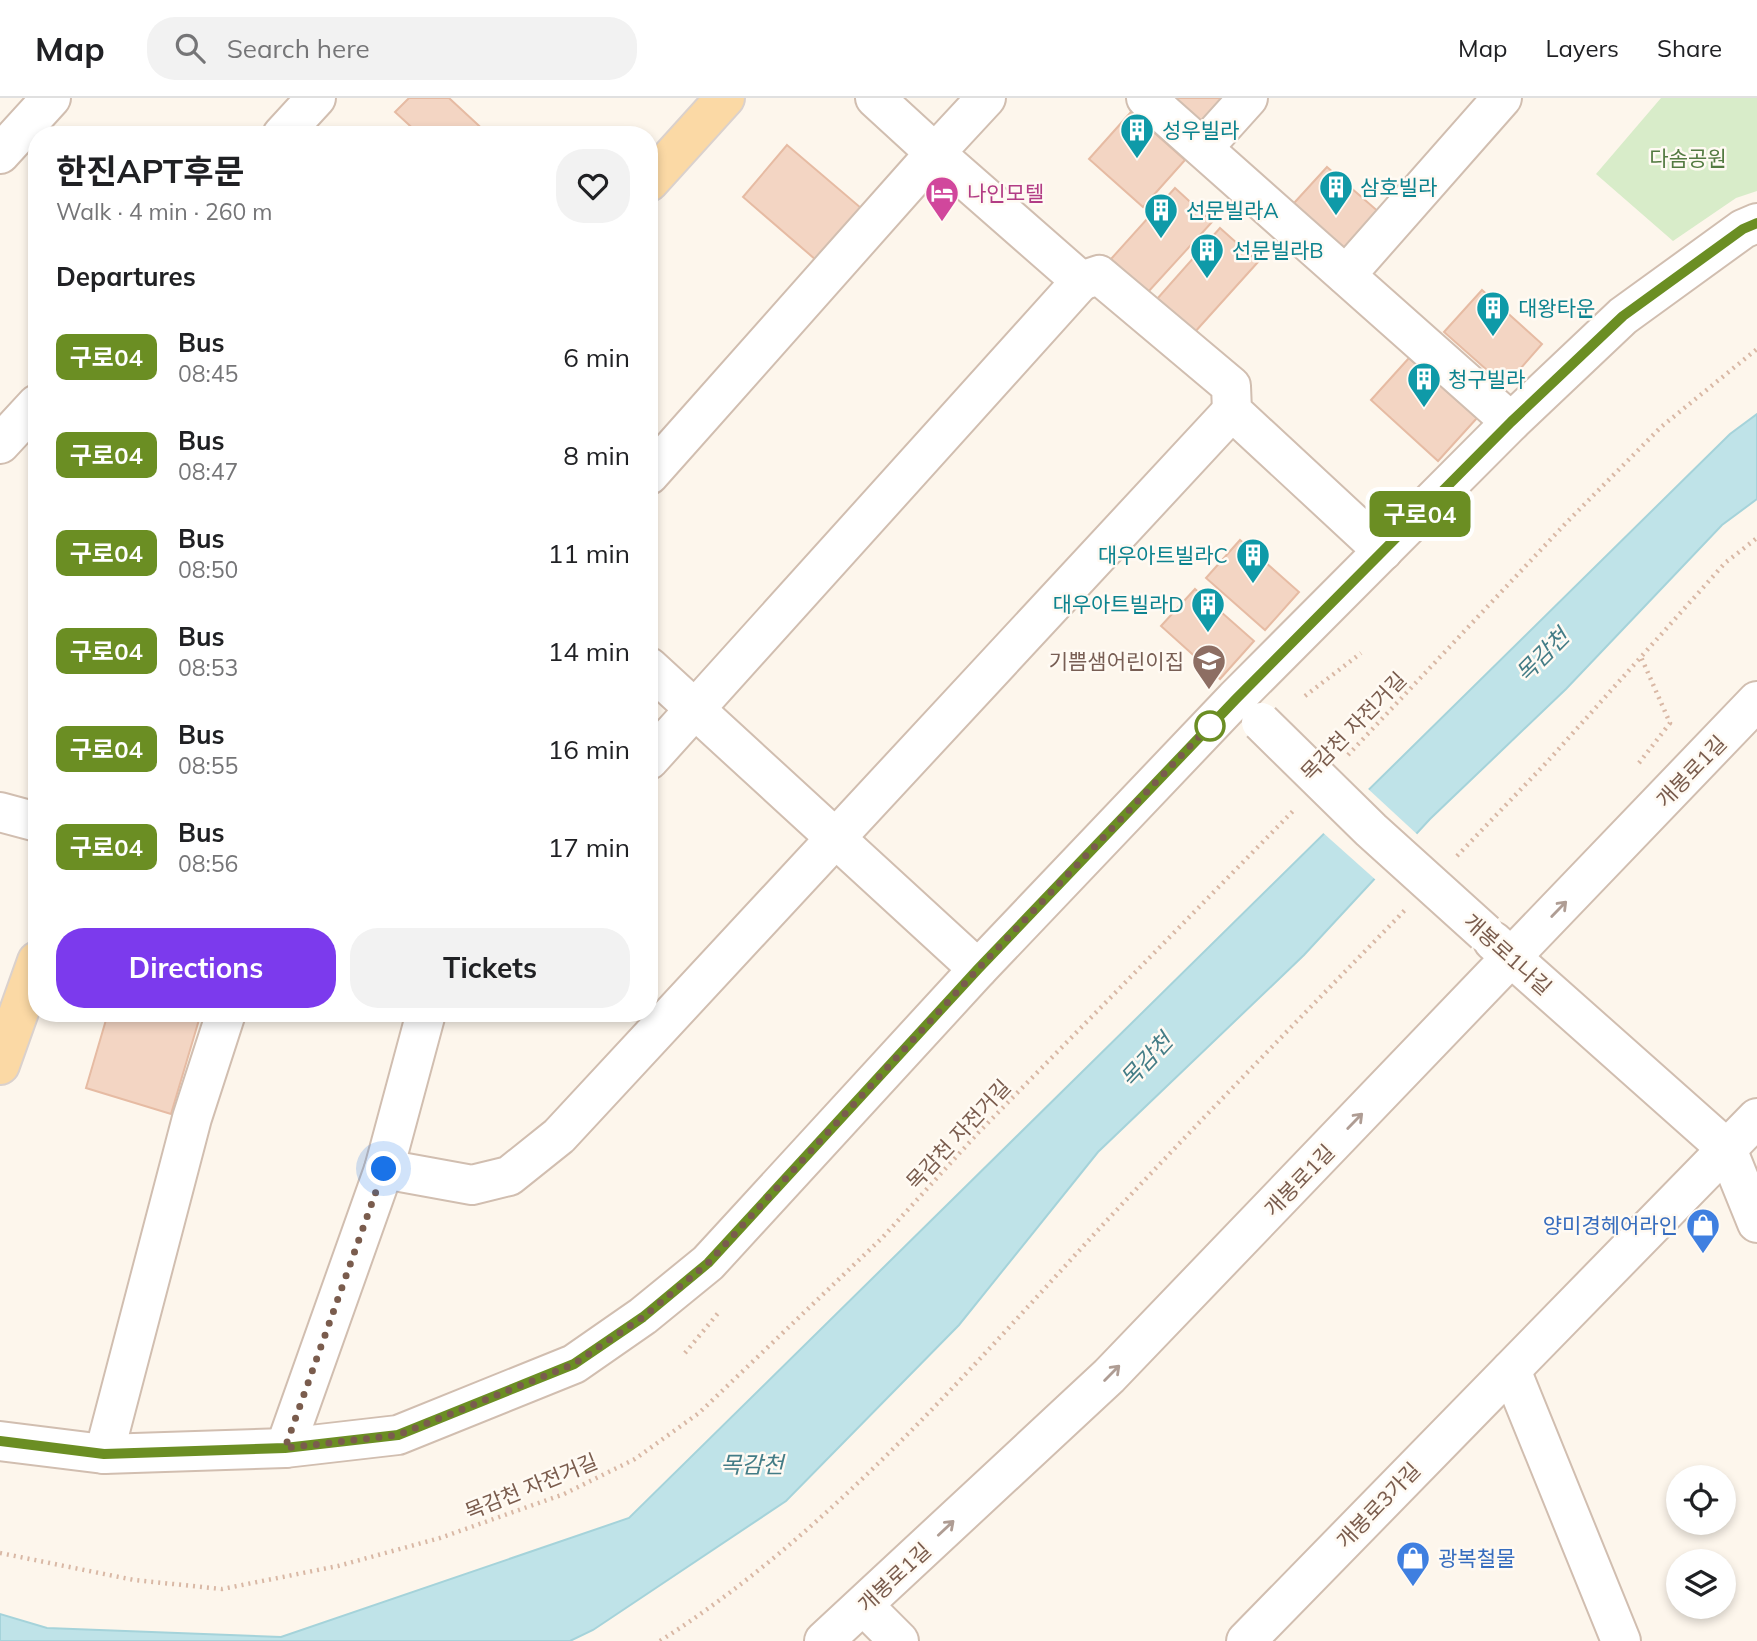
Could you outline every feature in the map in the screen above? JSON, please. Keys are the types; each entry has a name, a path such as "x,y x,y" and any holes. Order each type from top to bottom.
{"main road":[{"path":"658,172 725,98"},
{"path":"0,1065 28,986"}],"street":[{"path":"290,126 316,98"},
{"path":"875,98 1081,281"},
{"path":"658,465 986,98"},
{"path":"1146,98 1511,422"},
{"path":"1203,148 1248,98"},
{"path":"1346,275 1502,98"},
{"path":"35,126 49,115"},
{"path":"0,154 28,132"},
{"path":"0,1441 104,1454 285,1448 398,1435 574,1364 643,1317 708,1263 978,969 1248,711 1383,551 1511,422 1623,316 1743,229 1757,223"},
{"path":"658,750 1081,281 1099,275 1231,386 1232,411 1383,551"},
{"path":"384,1169 472,1185 509,1176 559,1136 1232,411"},
{"path":"0,444 28,414"},
{"path":"658,675 978,969"},
{"name":"개봉로1길","path":"824,1641 1109,1376 1513,959 1757,701"},
{"name":"개봉로1나길","path":"1248,711 1371,830 1727,1149 1757,1223"},
{"path":"0,812 28,820"},
{"path":"104,1454 192,1118 223,1022"},
{"path":"285,1448 384,1169 424,1022"},
{"name":"개봉로3가길","path":"1246,1641 1757,1118"},
{"path":"1511,1370 1621,1641"},
{"path":"864,1606 899,1641"}],"path":[{"name":"목감천 자전거길","path":"1339,764 1566,523 1661,427 1757,349"},
{"path":"1451,863 1547,762 1725,563 1757,538"},
{"path":"1305,696 1361,653"},
{"name":"목감천 자전거길","path":"0,1553 134,1580 222,1589 338,1566 440,1538 564,1494 635,1459 699,1413 883,1237 978,1133 1300,804"},
{"path":"660,1641 691,1621 775,1555 837,1500 958,1382 1131,1194 1412,903"},
{"path":"685,1353 719,1312"}],"green space":[{"name":"다솜공원","path":"1661,98 1757,98 1757,191 1736,198 1673,241 1596,174"}],"water":[{"name":"목감천","path":"1757,414 1757,499 1722,525 1566,689 1430,819 1304,955 1098,1152 959,1325 786,1501 593,1630 570,1641 0,1641 0,1614 47,1628 281,1637 629,1518 1730,434"}],"pier":[{"path":"1366,787 1419,836 1377,881 1321,831"}],"building":[{"path":"409,98 449,98 479,126 410,126 395,112"},
{"path":"1165,98 1230,98 1201,130"},
{"name":"성우빌라","path":"1131,112 1185,160 1143,207 1089,159"},
{"path":"787,145 861,208 816,260 743,197"},
{"name":"삼호빌라","path":"1327,167 1388,220 1344,268 1284,214"},
{"name":"선문빌라A","path":"1175,188 1212,222 1148,292 1111,259"},
{"name":"선문빌라B","path":"1220,228 1258,262 1194,333 1157,299"},
{"name":"대왕타운","path":"1482,290 1542,344 1505,386 1444,332"},
{"name":"청구빌라","path":"1409,358 1477,418 1438,461 1371,400"},
{"name":"대우아트빌라C","path":"1240,540 1299,592 1265,630 1206,578"},
{"name":"대우아트빌라D","path":"1195,589 1254,641 1220,679 1161,626"},
{"path":"105,1022 198,1022 171,1114 86,1088"}],"bus line":[{"name":"구로04","path":"0,1441 104,1454 285,1448 398,1435 574,1364 643,1317 708,1263 978,969 1236,699 1511,422 1623,316 1743,229 1757,223"}],"place":[{"name":"성우빌라","path":"1137,160"},
{"name":"삼호빌라","path":"1336,217"},
{"name":"나인모텔","path":"942,223"},
{"name":"선문빌라A","path":"1161,240"},
{"name":"선문빌라B","path":"1207,280"},
{"name":"대왕타운","path":"1493,338"},
{"name":"청구빌라","path":"1424,409"},
{"name":"대우아트빌라C","path":"1253,585"},
{"name":"대우아트빌라D","path":"1208,634"},
{"name":"기쁨샘어린이집","path":"1209,691"},
{"name":"양미경헤어라인","path":"1703,1255"},
{"name":"광복철물","path":"1413,1588"}],"route":[{"path":"384,1169 285,1448 398,1435 574,1364 643,1317 708,1263 978,969 1217,718 1210,726"}]}
